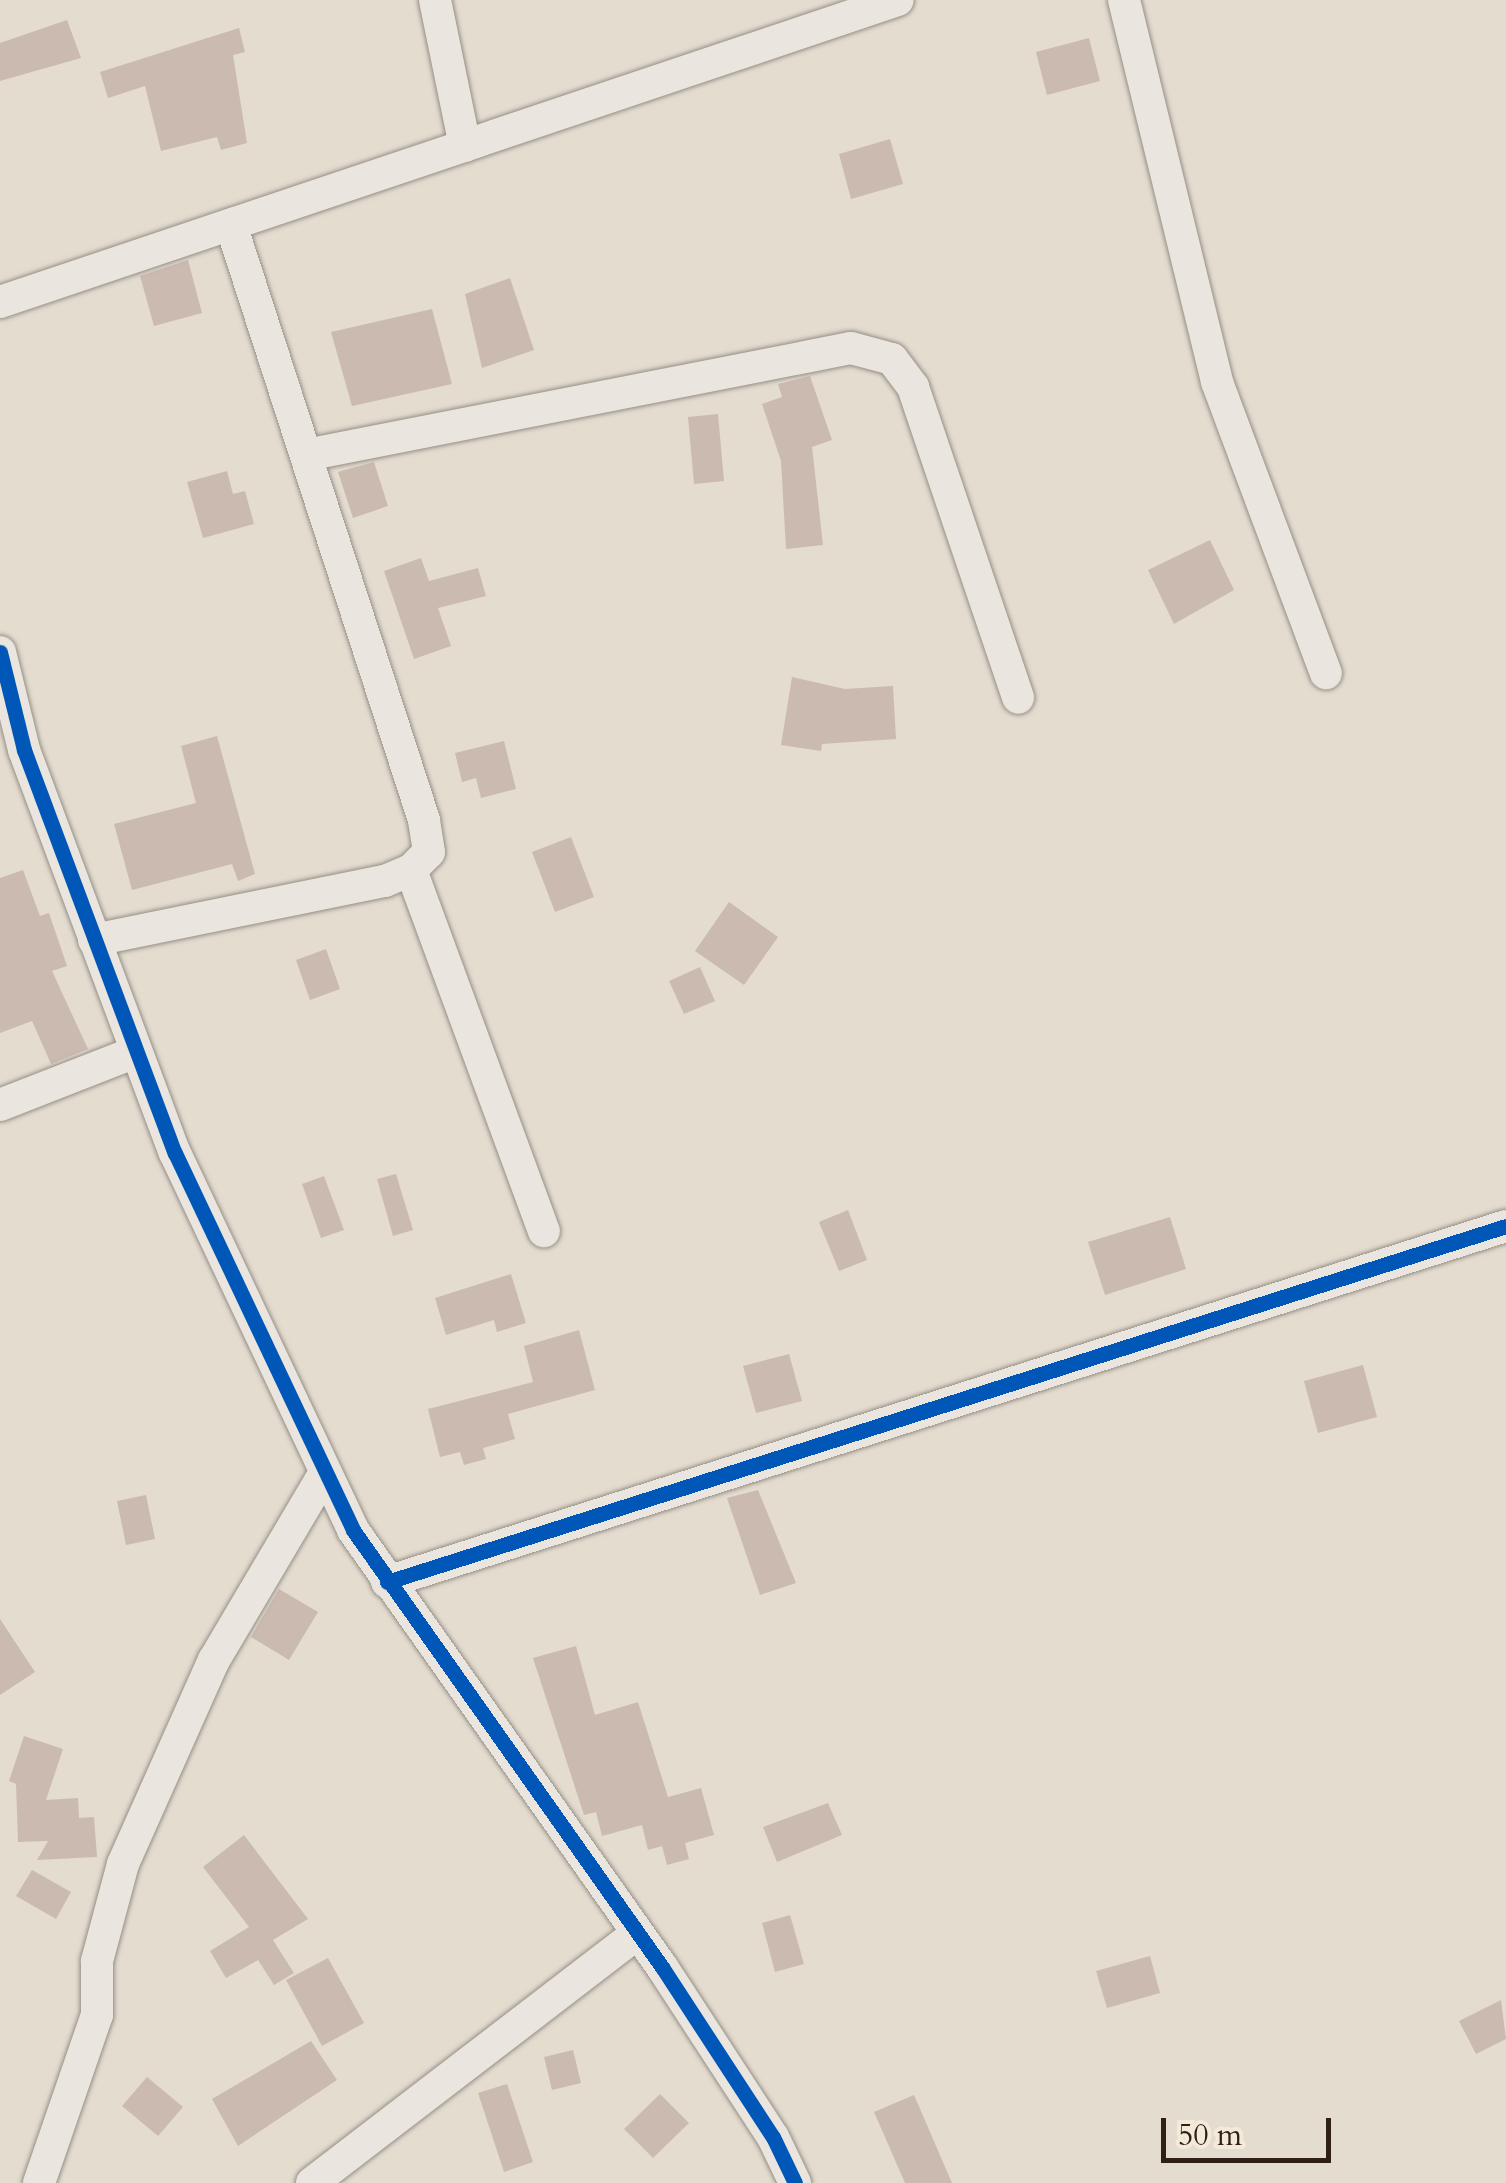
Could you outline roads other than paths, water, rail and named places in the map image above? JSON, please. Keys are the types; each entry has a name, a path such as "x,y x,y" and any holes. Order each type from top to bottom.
{"street":[{"path":"435,0 465,146"},
{"path":"0,302 898,0"},
{"path":"1124,0 1217,382 1326,673"},
{"path":"94,940 411,870 428,852 424,820 231,225"},
{"path":"306,455 851,348 892,359 913,387 1018,698"},
{"path":"0,652 24,750 175,1153 324,1474 387,1582 637,1934 773,2137 795,2183"},
{"path":"411,870 544,1231"},
{"path":"0,1105 136,1052"},
{"path":"387,1582 1506,1226"},
{"path":"39,2183 97,2015 97,1961 123,1864 214,1660 324,1474"},
{"path":"312,2183 637,1934"}]}
